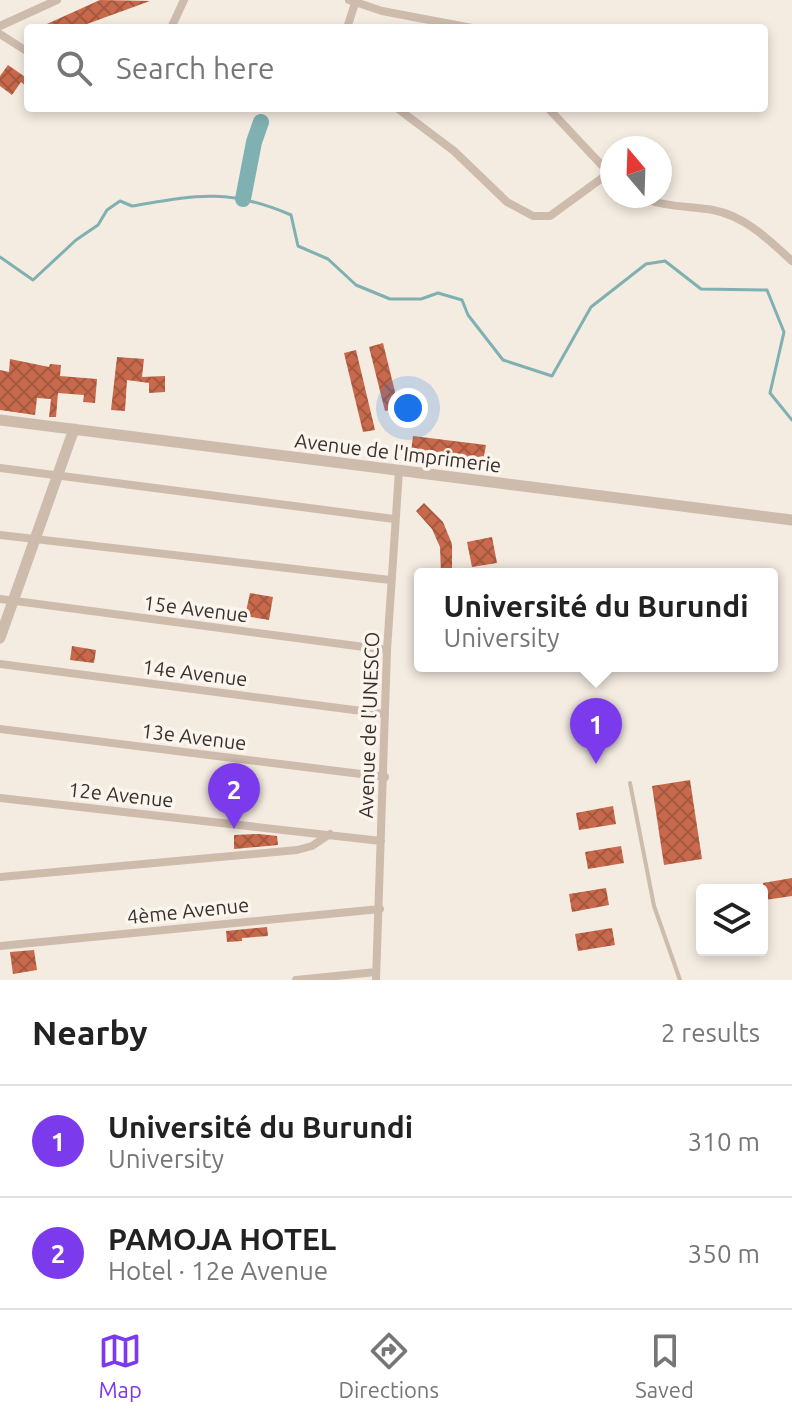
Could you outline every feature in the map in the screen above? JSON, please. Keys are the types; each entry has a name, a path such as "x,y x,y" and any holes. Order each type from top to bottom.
{"street":[{"path":"0,26 57,0"},
{"path":"173,24 184,0"},
{"path":"348,24 352,1 382,11 451,24"},
{"path":"0,34 24,49"},
{"path":"402,112 454,151 507,202 533,216 550,216 600,181"},
{"path":"552,112 600,163"},
{"path":"672,205 730,215 749,224 792,261"},
{"name":"Avenue de l'Imprimerie","path":"0,420 792,520"},
{"path":"0,638 6,600 34,540 74,429"},
{"path":"0,468 394,519"},
{"name":"Avenue de l'UNESCO","path":"376,976 390,580 399,471"},
{"path":"0,535 390,580"},
{"name":"15e Avenue","path":"6,600 387,650"},
{"name":"14e Avenue","path":"0,664 385,714"},
{"name":"13e Avenue","path":"0,729 385,777"},
{"name":"12e Avenue","path":"0,798 381,841"},
{"path":"0,877 297,850 312,846 330,834"},
{"name":"4ème Avenue","path":"0,946 380,909"},
{"path":"296,980 376,976"}],"lane":[{"path":"630,783 654,906 680,980"}],"building":[{"path":"100,0 150,1 87,24 47,24"},
{"path":"8,65 24,76 24,85 21,82 12,95 0,86 0,76"},
{"path":"383,343 399,408 385,411 369,347"},
{"path":"356,350 375,430 363,432 344,353"},
{"path":"117,357 144,359 142,377 165,376 165,392 149,393 149,383 127,380 125,411 111,410"},
{"path":"10,359 49,367 50,364 61,365 60,376 97,379 95,403 83,402 84,395 58,393 56,417 49,417 51,399 37,398 35,415 0,410 0,370 9,372"},
{"path":"413,436 486,445 483,461 411,452"},
{"path":"424,503 443,522 452,544 452,568 441,568 440,547 432,529 416,511"},
{"path":"492,537 497,563 472,567 467,542"},
{"path":"250,593 273,597 269,620 245,616"},
{"path":"72,646 96,650 94,663 70,660"},
{"path":"690,780 702,859 664,865 652,786"},
{"path":"613,806 616,824 579,830 576,813"},
{"path":"234,835 277,836 278,845 234,849"},
{"path":"621,846 624,863 588,869 585,852"},
{"path":"792,878 792,896 768,900 768,884 763,883"},
{"path":"606,888 609,905 572,912 569,894"},
{"path":"267,927 268,936 227,942 226,931"},
{"path":"612,928 615,945 578,951 575,934"},
{"path":"34,950 37,970 13,974 10,952"}],"waterway":[{"path":"243,199 261,122"},
{"path":"0,257 33,280 76,240 98,225 107,210 120,201 132,206 212,196 249,201 291,215 298,246 328,259 356,285 390,299 421,299 438,293 462,300 468,315 503,360 552,376 591,307 646,264 665,261 701,289 767,290 784,332 770,393 792,420"}],"place":[{"name":"Université du Burundi","path":"596,764"},
{"name":"PAMOJA HOTEL","path":"234,829"}]}
